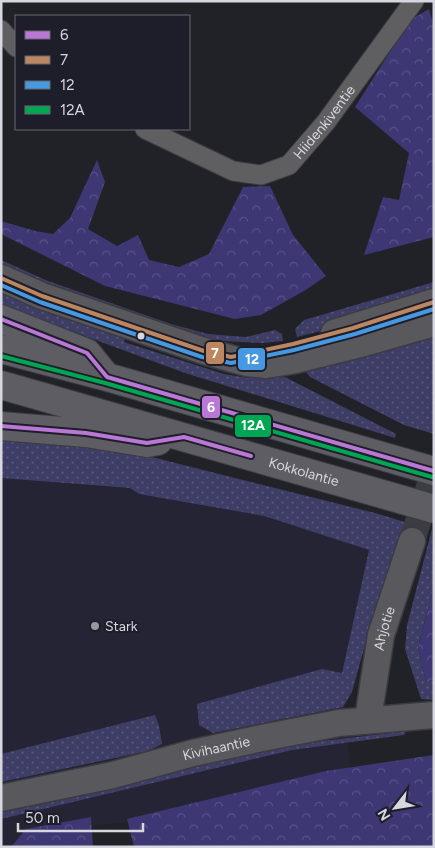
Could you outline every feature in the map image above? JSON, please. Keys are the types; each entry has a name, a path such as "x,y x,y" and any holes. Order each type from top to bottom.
{"highway":[{"path":"1,319 87,353 106,377"},
{"path":"1,349 424,468"},
{"name":"Kokkolantie","path":"1,385 434,510"},
{"path":"1,426 86,433 147,443 184,437"}],"street":[{"name":"Hiidenkiventie","path":"147,130 233,171 261,175 289,165 326,122 414,1"},
{"path":"1,30 15,46"},
{"path":"1,278 42,296 194,348 248,363 266,365 296,360 434,323"},
{"path":"231,357 293,344 434,302"},
{"name":"Ahjotie","path":"368,719 381,635 412,541"},
{"name":"Kivihaantie","path":"1,798 113,775 193,753 267,737 368,719 434,714"}],"shaded area":[{"path":"1,260 48,281 171,324 208,334 246,337 275,330 282,334 283,341 262,343 206,340 169,329 1,267"},
{"path":"434,282 434,295 352,323 297,337 295,329 304,320"},
{"path":"1,290 126,334 124,342 224,374 248,378 285,377 396,434 395,438 185,373 1,305"},
{"path":"434,332 434,434 404,425 310,377 304,370"},
{"path":"1,436 128,451 408,523 391,581 376,605 352,692 343,707 213,733 199,725 197,704 322,669 342,673 369,550 264,516 139,494 130,488 1,478"},
{"path":"1,478 130,488 139,494 264,516 369,550 342,673 350,769 131,822 28,831 29,847 1,847"},
{"path":"432,529 434,586 418,647 426,682 434,682 434,700 421,699 405,649 407,625"},
{"path":"155,715 162,744 148,751 1,782 1,754"},
{"path":"406,731 404,735 292,750 1,819 1,811 187,769 248,752"}],"green space":[{"path":"429,9 434,27 434,237 364,255 383,197 399,200 409,153 355,107 410,20"},
{"path":"97,160 105,182 88,229 117,246 138,235 149,260 179,267 209,254 243,187 270,186 293,235 326,276 304,291 261,315 235,319 105,286 1,234 1,221 53,234 70,218"},
{"path":"434,586 434,682 426,682 418,647"},
{"path":"434,755 434,847 134,847 127,819 326,771"},
{"path":"91,817 93,847 11,847 26,829"}],"tunnel":[{"path":"412,541 434,471"}],"transit line":[{"name":"7","path":"1,278 42,296 204,351 231,357 293,344 353,328 434,302"},
{"name":"12","path":"1,285 40,302 202,357 231,363 294,350 355,334 434,309"},
{"name":"6","path":"1,319 87,353 107,377 434,471"},
{"name":"12A","path":"1,356 105,383 432,477"},
{"name":"6","path":"1,426 86,433 147,443 184,437 251,456"}],"place":[{"name":"Stark","path":"95,626"}]}
